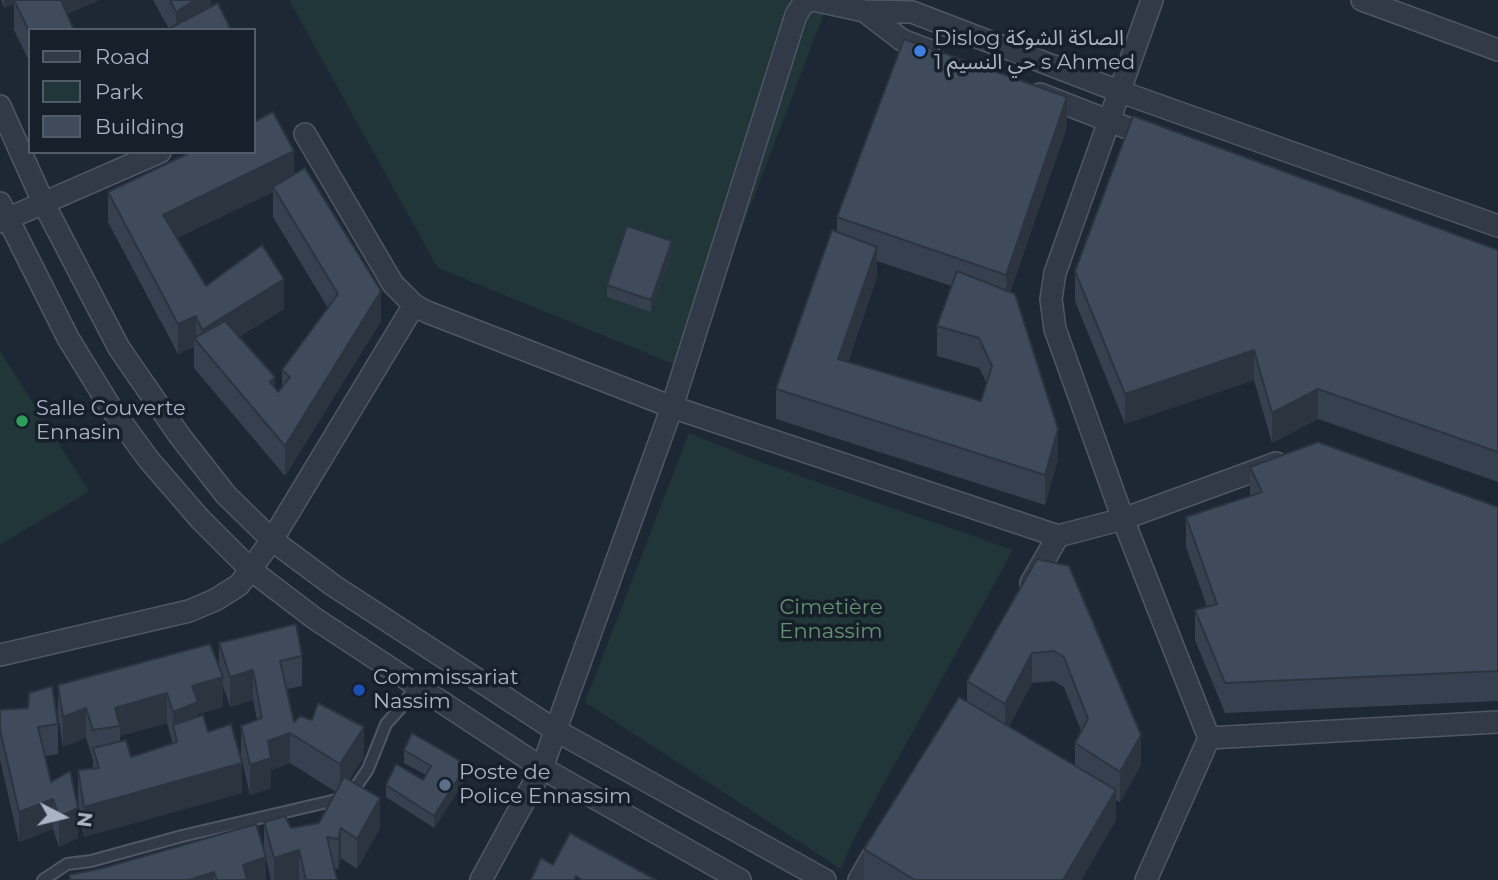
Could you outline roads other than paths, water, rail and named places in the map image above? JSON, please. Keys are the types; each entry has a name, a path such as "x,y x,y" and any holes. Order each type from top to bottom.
{"street":[{"path":"481,880 542,768 672,407 796,15 803,4 812,0 864,11 914,6 1121,92 1498,226"},
{"path":"1146,880 1209,738 1122,519 1055,329 1051,299 1055,273 1153,0"},
{"path":"1362,0 1498,50"},
{"path":"902,40 914,6"},
{"path":"864,11 902,40 940,55"},
{"path":"1018,86 1174,145"},
{"path":"0,106 43,202 119,348 187,445 226,495 272,540 334,586 555,730 825,880"},
{"path":"305,134 393,284 414,305 427,312 672,407 1059,536 1122,519 1292,458"},
{"path":"155,154 43,202 2,214 68,338 111,408 149,460 200,519 251,570 314,618 542,768 740,880"},
{"path":"0,655 189,611 215,600 239,585 272,540 414,305"},
{"path":"1024,596 1059,536"},
{"path":"1209,738 1498,722"},
{"path":"859,880 886,833"}],"lane":[{"path":"43,880 67,864 91,861 182,836 349,797 368,769 387,724 405,703 415,685"}],"place":[{"name":"Dislog الصاكة الشوكة حي النسيم 1 s Ahmed","path":"920,51"},
{"name":"Salle Couverte Ennasin","path":"22,421"},
{"name":"Commissariat Nassim","path":"359,690"},
{"name":"Poste de Police Ennassim","path":"445,785"}],"park label":[{"name":"Cimetière Ennassim","path":"831,620"}]}
